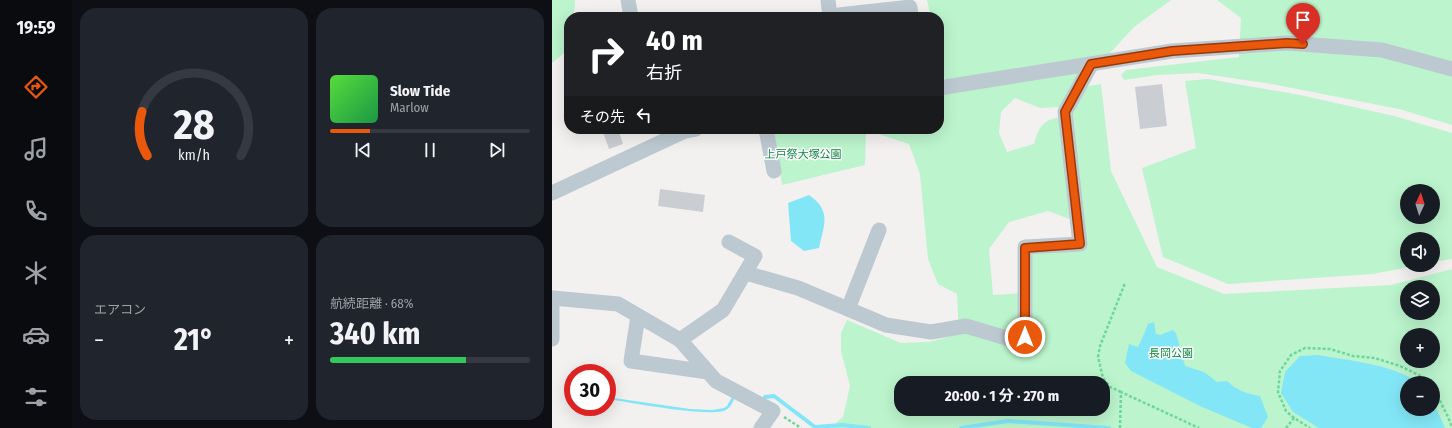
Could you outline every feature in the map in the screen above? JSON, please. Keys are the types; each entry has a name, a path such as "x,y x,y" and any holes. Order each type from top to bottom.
{"street":[{"path":"628,0 630,12"},
{"path":"828,0 829,12"},
{"path":"870,12 910,7 910,12"},
{"path":"944,87 1172,51 1287,43 1382,50 1452,69"},
{"path":"746,272 798,288 886,325 931,332 966,326 1014,340 1025,337 1025,248 1080,244 1065,112 1091,64"},
{"path":"552,193 680,134"},
{"path":"767,134 774,171"},
{"path":"848,309 879,230"},
{"path":"680,340 723,310 755,256 729,242"},
{"path":"552,338 552,298 618,304 680,340 716,381 773,411 761,428"},
{"path":"638,316 631,361 708,372"}],"path":[{"path":"1125,282 1100,346 1098,357 1103,378 1110,387 1199,428"},
{"path":"1309,427 1286,411 1278,392 1280,372 1291,355 1305,348 1330,349 1353,356 1376,358 1421,376"},
{"path":"1120,428 1121,392"},
{"path":"1440,401 1452,427"},
{"path":"773,411 801,428"},
{"path":"1286,428 1294,418"}],"green space":[{"path":"552,0 575,0 574,12 564,12 564,53 552,63"},
{"name":"長岡公園","path":"927,0 1171,0 1134,27 1060,107 1040,108 1015,98 1001,112 999,133 1007,152 1034,144 1038,131 1044,124 1052,119 1065,116 1078,222 1048,211 1009,222 989,249 993,295 1029,293 1031,253 1087,246 1067,117 1083,87 1101,84 1111,171 1157,267 1224,294 1391,285 1400,283 1400,320 1440,320 1440,280 1410,280 1452,269 1452,428 830,428 843,417 850,386 841,351 841,333 847,320 901,343 929,342 959,334 957,294 938,284 928,259 920,174 909,144 878,134 944,134 944,12 930,12"},
{"path":"1217,0 1452,0 1452,125 1399,109 1272,84 1198,73 1158,75 1124,80 1121,75 1126,70 1239,57 1241,18"},
{"path":"1208,79 1300,95 1394,116 1452,133 1452,259 1440,261 1440,232 1400,232 1400,269 1373,274 1228,284 1163,257 1142,168 1196,148 1185,81"},
{"name":"上戸祭大塚公園","path":"775,134 866,134 865,165 782,185"}],"water":[{"path":"809,195 821,207 824,213 824,225 819,248 804,251 791,241 788,203"},
{"path":"1154,322 1156,334 1160,335 1173,330 1176,333 1185,366 1204,372 1217,382 1227,381 1242,391 1260,396 1268,417 1261,428 1252,428 1202,407 1131,371 1125,363 1129,344 1138,347 1148,324"},
{"path":"1318,355 1356,361 1385,368 1407,376 1400,376 1400,416 1440,416 1445,428 1319,428 1293,412 1281,393 1285,372 1300,356"},
{"path":"732,397 735,397 731,406 726,410 717,412 687,411 616,400 616,398 690,409 712,410 724,408 727,406"}],"building":[{"path":"1162,84 1167,126 1140,129 1135,87"},
{"path":"604,134 620,134 623,144 609,149"},
{"path":"660,189 705,195 703,212 658,206"}],"waterway":[{"path":"765,397 774,396 815,427 842,425 869,428"},
{"path":"961,428 1008,421 1109,428"}],"route":[{"path":"1025,337 1025,248 1080,244 1065,112 1091,64 1172,51 1287,43 1303,44"}]}
